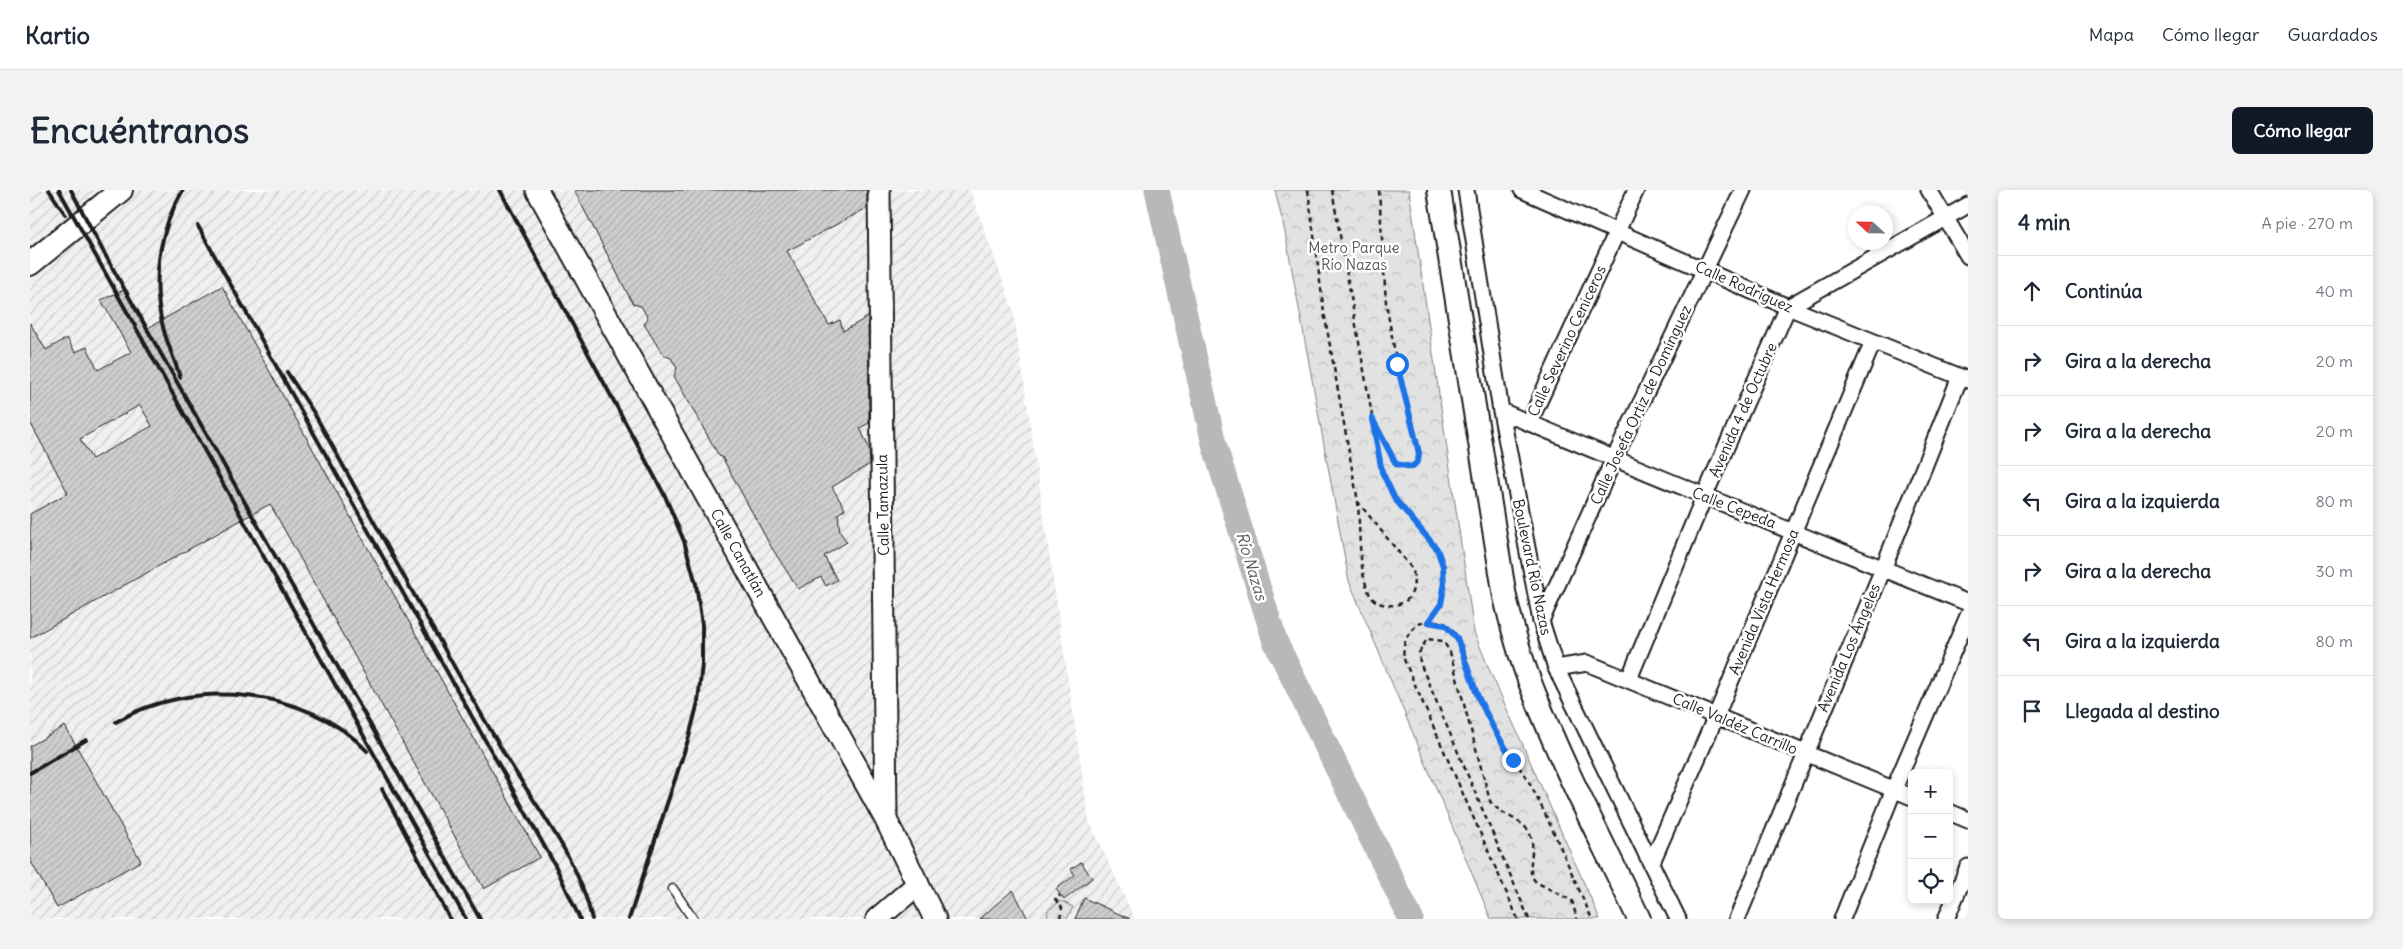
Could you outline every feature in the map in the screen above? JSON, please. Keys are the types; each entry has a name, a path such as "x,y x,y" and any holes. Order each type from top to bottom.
{"main road":[{"path":"30,264 121,190"},
{"name":"Boulevard Río Nazas","path":"1439,190 1505,598 1517,645 1535,695 1556,744 1639,919"}],"street":[{"name":"Calle Canatlán","path":"537,190 886,820 934,919"},
{"name":"Calle Tamazula","path":"879,190 886,820"},
{"name":"Boulevard Río Nazas","path":"1466,190 1501,411 1541,621 1556,668 1652,862 1678,919"},
{"name":"Calle Severino Ceniceros","path":"1501,411 1529,423 1636,190"},
{"name":"Calle Josefa Ortiz de Domínguez","path":"1541,621 1614,459 1743,190"},
{"path":"1929,190 1968,256"},
{"name":"Calle Rodríguez","path":"1528,191 1788,307 1964,378"},
{"path":"1788,307 1968,205"},
{"name":"Avenida 4 de Octubre","path":"1629,679 1704,497 1788,307"},
{"name":"Avenida Vista Hermosa","path":"1652,862 1716,716 1873,342"},
{"name":"Avenida Los Ángeles","path":"1737,919 1805,753 1964,378"},
{"name":"Calle Cepeda","path":"1529,423 1704,497 1793,531 1968,603"},
{"path":"1842,919 1894,789 1968,616"},
{"name":"Calle Valdéz Carrillo","path":"1556,668 1587,663 1908,795"},
{"path":"1953,814 1968,820"},
{"path":"1946,919 1968,867"},
{"path":"877,919 918,884"}],"lane":[{"path":"673,888 693,919"}],"path":[{"path":"1308,190 1324,312 1358,502 1365,581 1371,597 1384,605 1398,605 1409,597 1415,582 1413,570 1358,502"},
{"path":"1332,190 1382,472 1395,499 1437,549 1443,566 1444,587 1441,604 1428,622"},
{"path":"1372,418 1396,464 1412,467 1418,461 1418,442 1397,364 1386,303 1378,190"},
{"path":"1518,919 1402,654 1406,636 1419,624 1428,622 1445,625 1457,638 1478,697 1494,729 1526,776 1592,919"},
{"path":"1529,919 1420,663 1419,653 1427,640 1443,641 1450,652 1490,801 1495,808 1527,829 1531,837 1532,877 1536,882 1572,901 1577,919"},
{"path":"1060,895 1055,899 1062,908 1060,919"}],"shaded area":[{"path":"30,190 970,190 1013,309 1089,821 1135,919 30,919"}],"green space":[{"name":"Metro Parque Río Nazas","path":"1275,190 1409,190 1474,632 1600,919 1491,919 1349,581 1285,232"},
{"path":"1061,901 1073,907 1067,919 1047,919 1048,910"}],"building":[{"path":"574,190 867,190 867,208 787,251 829,325 840,320 843,331 868,317 869,423 860,428 869,448 870,464 832,487 845,509 838,514 840,532 847,542 824,556 837,580 826,586 821,577 798,589 770,545 722,457 719,456 674,376 677,368 671,358 663,355 644,324 648,318 641,306 633,304"},
{"path":"222,286 540,857 484,889 270,504 30,638 30,514 68,493 30,422 30,323 46,350 67,338 75,352 87,347 98,370 131,352 101,300 126,289 148,328","holes":["140,405 152,426 92,459 80,439"]},
{"path":"65,726 141,861 57,908 30,860 30,746"},
{"path":"1081,862 1092,878 1064,900 1056,889 1075,875 1071,869"},
{"path":"1013,890 1028,919 980,919 994,906"},
{"path":"1084,898 1130,919 1075,919"}],"waterway":[{"name":"Río Nazas","path":"1157,190 1214,444 1275,641 1411,919"}],"railway":[{"path":"49,190 65,214"},
{"path":"59,190 466,919"},
{"path":"71,190 103,251 480,919"},
{"path":"180,377 159,310 158,274 163,239 168,222 183,190"},
{"path":"500,190 665,496 684,541 696,584 702,625 702,664 698,702 689,737 629,919"},
{"path":"198,226 556,867 580,919"},
{"path":"287,372 314,413 479,711 555,833 577,874 586,896 592,919"},
{"path":"116,722 145,708 178,699 212,695 247,696 281,702 314,714 343,730 367,751"},
{"path":"30,773 86,740"},
{"path":"382,789 450,919"}],"route":[{"path":"1397,364 1418,442 1418,461 1412,467 1405,468 1396,464 1372,418 1382,472 1395,499 1437,549 1443,566 1444,587 1441,604 1428,622 1445,625 1457,638 1478,697 1494,729 1513,760"}]}
